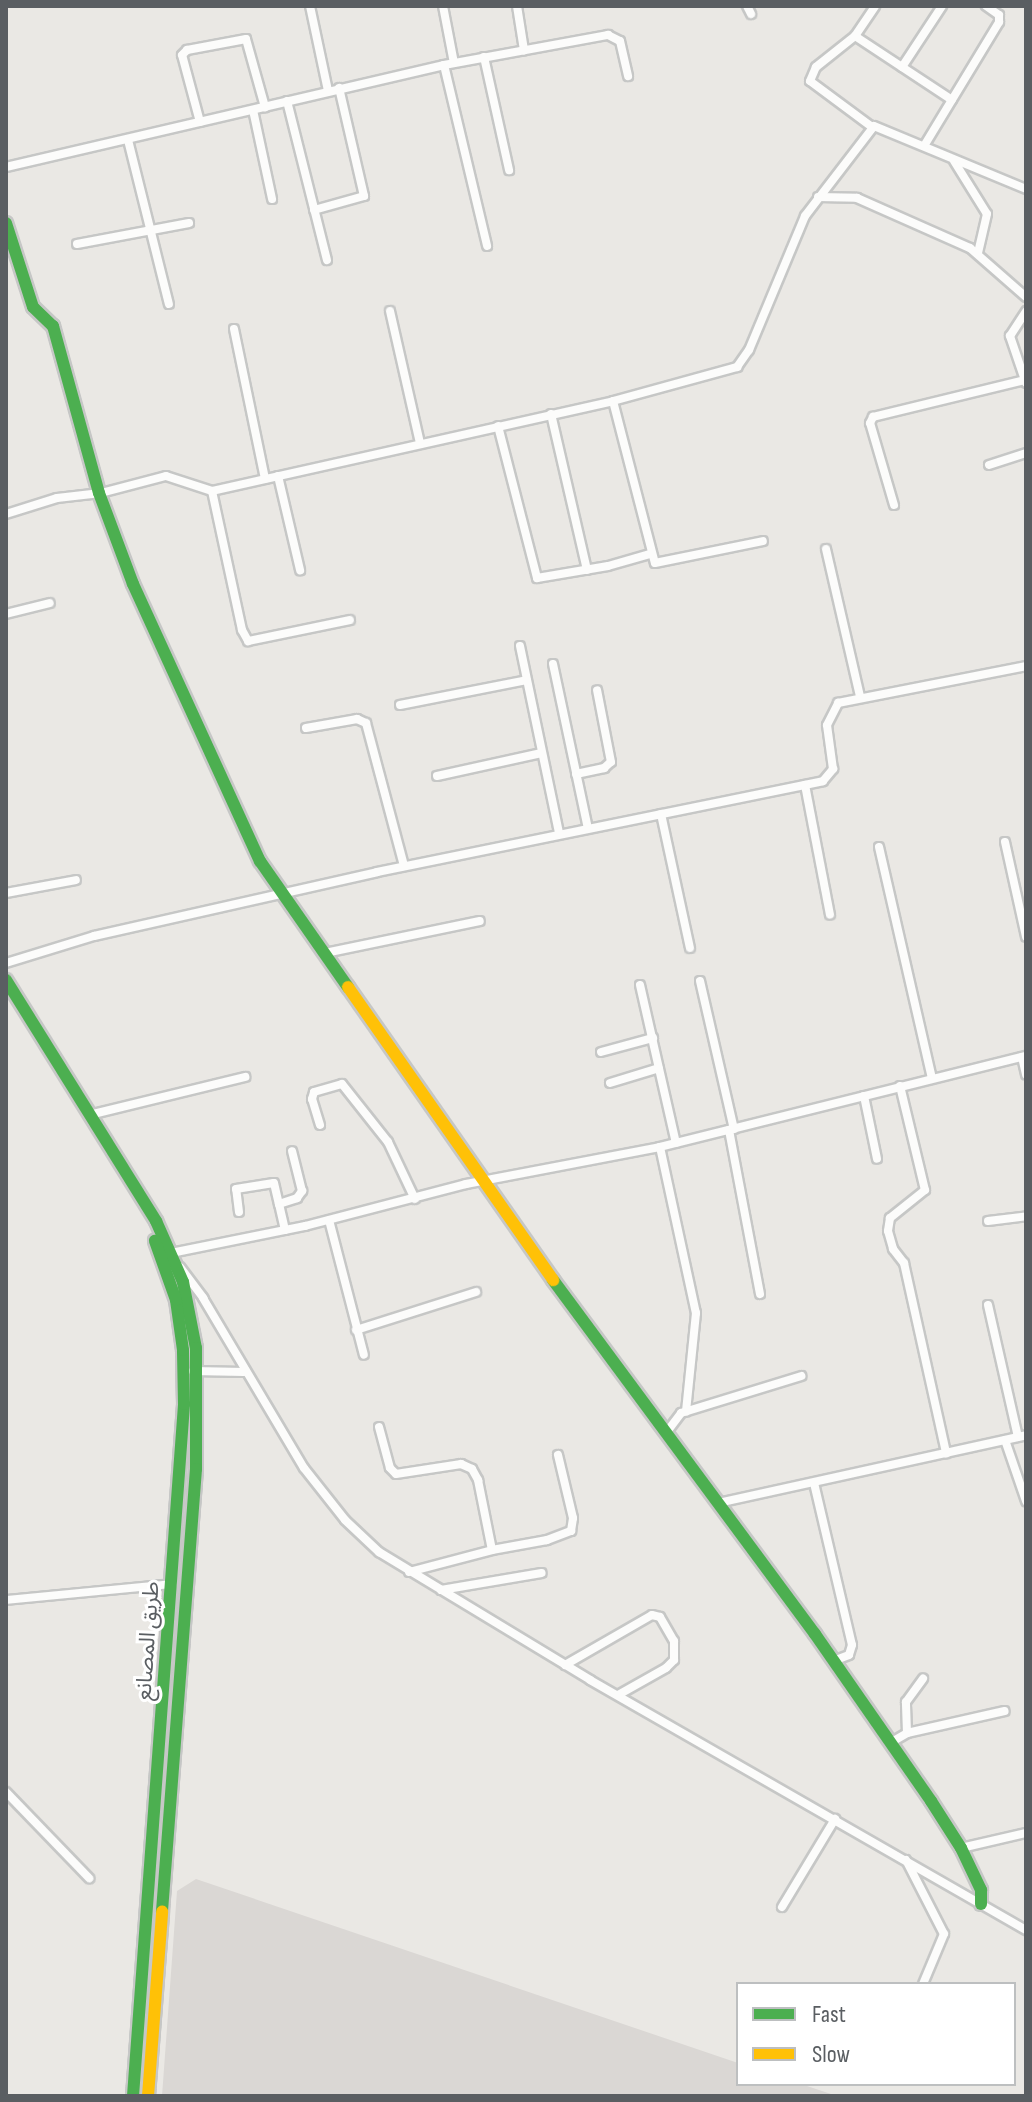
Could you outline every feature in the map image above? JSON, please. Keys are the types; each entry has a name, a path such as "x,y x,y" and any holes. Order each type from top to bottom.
{"main road":[{"path":"6,223 33,307 53,326 99,493 133,584 260,861 482,1180 890,1743 961,1848 981,1890 981,1904"},
{"path":"6,980 140,1196 172,1257 189,1306 191,1372"},
{"name":"طريق المصانع","path":"140,1196 176,1300 191,1372 196,1469 148,2096"},
{"name":"طريق المصانع","path":"133,2096 191,1372"}],"street":[{"path":"310,6 328,91"},
{"path":"443,6 454,63"},
{"path":"517,6 524,50"},
{"path":"875,6 855,36 816,67 810,81 872,127 885,128 954,161 1026,189"},
{"path":"902,67 942,6"},
{"path":"924,146 999,22 999,15 986,6"},
{"path":"6,167 444,65 613,35 620,41 628,76"},
{"path":"855,36 952,100"},
{"path":"200,122 182,55 187,50 246,39 265,107"},
{"path":"484,57 509,170"},
{"path":"444,65 487,246"},
{"path":"314,210 364,196 339,88"},
{"path":"287,101 327,260"},
{"path":"253,110 272,199"},
{"path":"6,514 57,498 99,493 166,476 212,491 613,401 723,372 742,363 792,243 818,197 872,127"},
{"path":"128,140 169,304"},
{"path":"954,161 987,214 978,253"},
{"path":"818,197 857,198 978,253 1026,297"},
{"path":"77,244 189,223"},
{"path":"390,311 420,443"},
{"path":"894,505 870,423 874,416 1025,382 1010,336 1026,311"},
{"path":"234,329 265,479"},
{"path":"613,401 650,554 660,564 763,541"},
{"path":"551,414 587,570"},
{"path":"498,426 534,575 540,579 650,554"},
{"path":"989,465 1026,453"},
{"path":"278,476 300,570"},
{"path":"212,491 242,630 248,641 350,620"},
{"path":"826,549 860,696"},
{"path":"6,614 50,603"},
{"path":"520,646 559,833"},
{"path":"553,664 588,828"},
{"path":"6,963 94,936 404,866 823,781 832,773 827,725 833,707 860,696 1026,666"},
{"path":"400,705 527,680"},
{"path":"576,774 604,768 611,762 597,690"},
{"path":"306,728 357,719 366,723 404,866"},
{"path":"437,776 542,753"},
{"path":"805,785 830,915"},
{"path":"661,814 690,948"},
{"path":"1005,842 1026,937"},
{"path":"879,847 932,1078"},
{"path":"6,893 76,880"},
{"path":"325,953 480,921"},
{"path":"700,981 732,1130 760,1294"},
{"path":"640,985 676,1143"},
{"path":"601,1052 653,1038"},
{"path":"172,1257 482,1180 660,1147 1024,1056 1026,1075"},
{"path":"610,1083 659,1068"},
{"path":"89,1115 245,1077"},
{"path":"320,1125 312,1099 314,1092 342,1084 388,1142 415,1199"},
{"path":"900,1086 925,1190 890,1218 888,1231 893,1249 904,1263 946,1453"},
{"path":"864,1096 877,1159"},
{"path":"660,1147 696,1313 686,1411"},
{"path":"279,1204 297,1198 302,1191 292,1151"},
{"path":"239,1212 236,1189 272,1182 285,1230"},
{"path":"988,1221 1026,1216"},
{"path":"329,1220 364,1355"},
{"path":"172,1257 190,1276 244,1372 330,1503 361,1537 409,1572 565,1665 1026,1930"},
{"path":"356,1330 476,1292"},
{"path":"718,1503 1022,1436 988,1305"},
{"path":"191,1372 244,1372"},
{"path":"666,1433 675,1418 686,1411 801,1376"},
{"path":"379,1427 390,1468 396,1474 461,1464 472,1469 478,1480 492,1550"},
{"path":"1005,1440 1023,1475 1026,1501"},
{"path":"409,1572 492,1550 547,1540 571,1531 573,1518 558,1455"},
{"path":"814,1483 852,1645 849,1655 833,1661"},
{"path":"441,1590 542,1573"},
{"path":"6,1600 172,1584"},
{"path":"565,1665 652,1615 660,1617 674,1641 674,1660 666,1668 618,1695"},
{"path":"907,1733 906,1702 923,1679"},
{"path":"890,1743 907,1733 1005,1711"},
{"path":"6,1792 89,1878"},
{"path":"782,1907 835,1819"},
{"path":"961,1848 1026,1833"},
{"path":"906,1860 944,1934 924,1982"}],"shaded area":[{"path":"196,1879 736,2062 736,2086 807,2086 837,2096 162,2096 177,1891"}],"traffic: fast":[{"path":"6,223 33,307 53,326 99,493 133,584 260,861 348,987"},
{"path":"6,980 156,1221 183,1282 196,1348 196,1469 162,1912"},
{"path":"133,2096 184,1404 183,1350 176,1300 155,1241"},
{"path":"553,1280 815,1634 931,1801 961,1848 981,1890 981,1904"}],"traffic: slow":[{"path":"348,987 553,1280"},
{"path":"148,2096 162,1912"}]}
